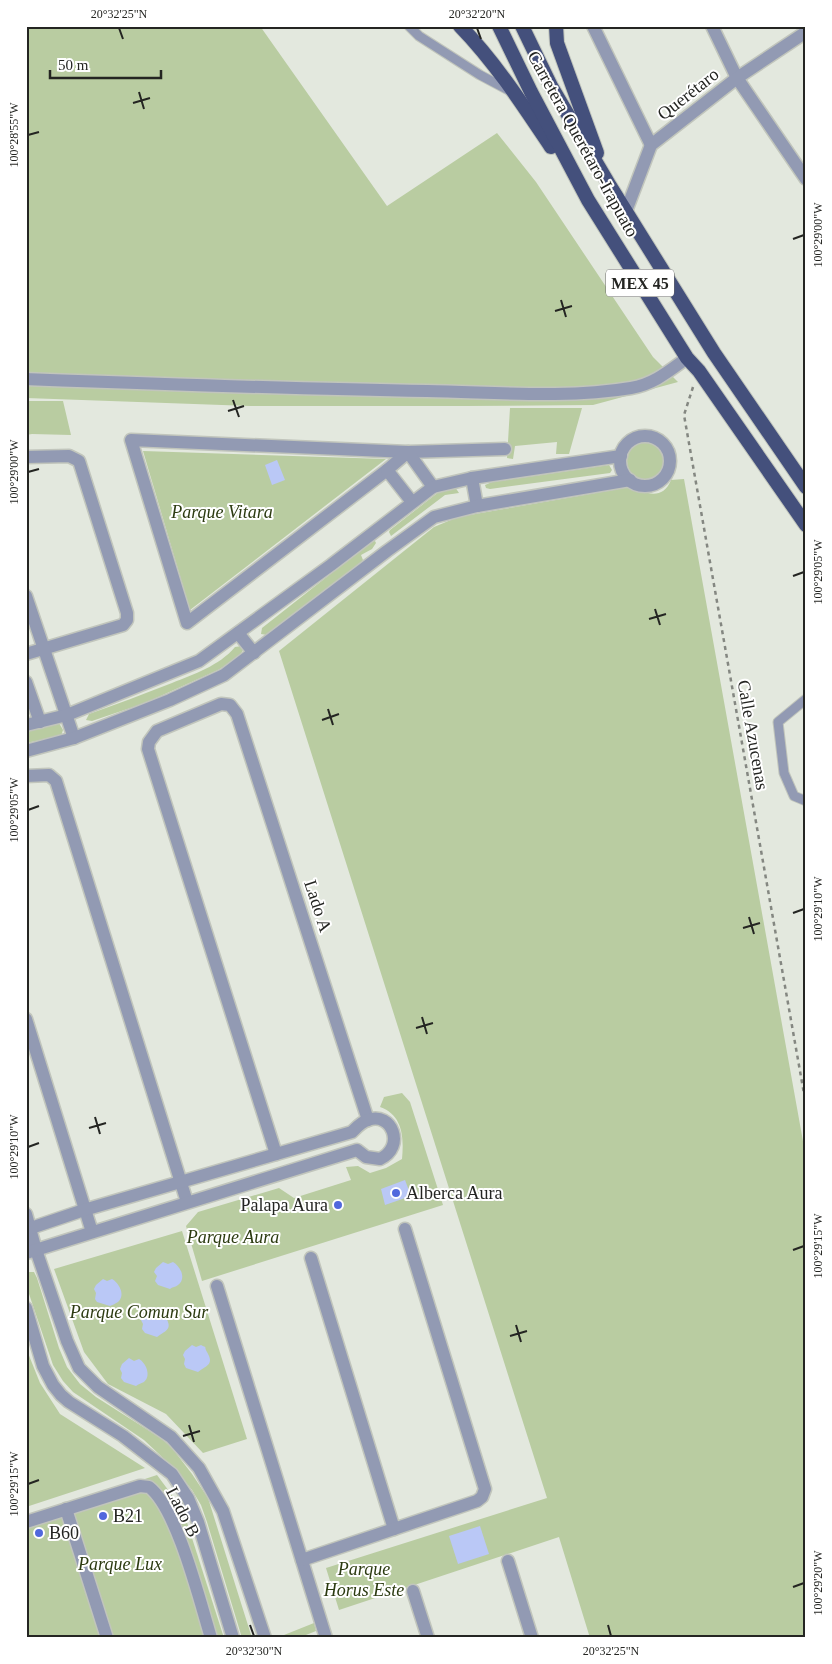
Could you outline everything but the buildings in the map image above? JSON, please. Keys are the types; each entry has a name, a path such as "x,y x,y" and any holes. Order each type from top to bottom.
{"highway":[{"path":"460,26 516,94 588,200"},
{"name":"Carretera Querétaro-Irapuato","path":"499,26 531,92 588,200 687,358 699,371 806,525"},
{"name":"MEX 45","path":"522,26 551,86 610,186 714,353 801,471 806,486"},
{"path":"556,26 557,43 610,186"}],"street":[{"path":"592,26 651,145"},
{"path":"712,26 736,78 806,179"},
{"name":"Querétaro","path":"626,211 651,145 736,78 806,32"},
{"path":"26,379 571,394 644,385 656,381 687,358"},
{"path":"642,436 656,438 662,442 670,456 668,471 658,482 651,485 636,484 630,480 624,473 621,465 621,456 628,443 642,436"},
{"path":"408,452 187,623 132,440 408,452 505,448"},
{"path":"408,452 433,487"},
{"path":"26,457 69,456 78,461 128,613 127,620 123,625 26,654"},
{"path":"26,725 67,716 198,661 433,487 472,478 621,456"},
{"path":"387,470 412,502"},
{"path":"472,478 477,506"},
{"path":"26,751 74,738 170,700 224,675 427,522 446,513 630,480"},
{"path":"26,596 74,738"},
{"path":"238,633 254,653"},
{"path":"26,682 40,722"},
{"name":"Lado A","path":"276,1154 148,749 149,742 157,731 221,704 230,705 237,714 368,1120"},
{"path":"26,776 49,775 56,781 187,1202"},
{"path":"26,1019 92,1232"},
{"path":"31,1228 84,1210 352,1132 368,1120 381,1120 393,1131 394,1147 383,1158 366,1158 357,1150 31,1251"},
{"path":"26,1214 31,1228 31,1251 79,1368 98,1387 171,1437 199,1468 223,1511 265,1638"},
{"path":"302,1560 477,1502 485,1489 405,1229"},
{"path":"311,1258 394,1529"},
{"path":"217,1286 326,1638"},
{"path":"26,1308 43,1366 53,1385 61,1395 123,1436 172,1474 188,1498 198,1522 233,1638"},
{"name":"Lado B","path":"26,1522 140,1486 145,1485 153,1489 177,1532 211,1638"},
{"path":"66,1509 107,1638"},
{"path":"508,1561 532,1638"},
{"path":"414,1591 428,1638"}],"lane":[{"path":"409,26 420,36 480,75 516,94"},
{"path":"806,699 778,722 784,773 794,796 806,801"}],"path":[{"name":"Calle Azucenas","path":"699,371 684,414 806,1105"}],"green space":[{"path":"26,26 260,26 387,206 497,133 536,182 653,357 678,382 593,405 250,406 26,398"},
{"path":"26,401 63,401 71,435 26,435"},
{"path":"510,408 582,408 569,454 556,454 557,442 515,446 513,459 507,458"},
{"path":"646,442 659,448 665,461 659,474 646,480 633,474 627,461 633,448"},
{"name":"Parque Vitara","path":"143,451 386,459 190,610"},
{"path":"609,465 612,470 610,473 490,489 486,488 485,485 492,482"},
{"name":"Parque Horus Este","path":"684,479 806,1158 806,1638 590,1638 559,1537 339,1610 326,1568 547,1498 279,651 434,527 458,517 630,487 654,494 664,491 671,480"},
{"path":"455,487 459,493 445,495 391,536 390,530 440,491"},
{"path":"375,541 376,543 372,549 361,555 363,560 361,563 267,635 261,634 262,628 371,542"},
{"path":"242,646 243,650 239,657 218,670 145,703 92,721 86,720 89,714 206,669 229,654 235,647"},
{"path":"59,723 63,730 61,736 26,743 26,731"},
{"name":"Parque Aura","path":"402,1093 410,1102 443,1205 202,1281 186,1226 198,1212 279,1188 294,1198 351,1180 346,1167 358,1166 370,1173 386,1168 402,1159 403,1143 398,1121 388,1111 380,1107 384,1097"},
{"name":"Parque Comun Sur","path":"182,1231 247,1439 203,1453 166,1414 108,1384 84,1352 54,1269"},
{"path":"29,1272 34,1272 37,1278 59,1348 67,1367 80,1384 96,1397 162,1439 172,1448 208,1498 252,1638 242,1638 207,1522 201,1505 192,1490 176,1470 144,1440 73,1392 53,1365 26,1285 26,1278"},
{"path":"26,1348 40,1383 60,1414 145,1468 26,1507"},
{"name":"Parque Lux","path":"157,1475 183,1510 224,1638 26,1638 26,1518"},
{"path":"314,1623 316,1631 306,1635 306,1638 285,1638 284,1635"}],"water":[{"path":"277,460 285,480 272,485 265,465"},
{"name":"Alberca Aura","path":"405,1180 411,1196 385,1205 381,1189"},
{"path":"163,1262 168,1264 173,1262 182,1272 181,1282 170,1289 158,1285 155,1281 157,1276 154,1272"},
{"path":"103,1279 107,1281 112,1279 121,1289 120,1299 110,1306 97,1302 95,1299 96,1293 94,1289"},
{"path":"150,1310 164,1312 169,1324 168,1329 157,1337 145,1333 142,1329 143,1324 141,1320 143,1315"},
{"path":"192,1345 205,1347 210,1359 209,1364 198,1372 186,1368 184,1364 185,1359 183,1355"},
{"path":"129,1358 134,1361 139,1359 148,1372 144,1382 136,1386 124,1382 121,1378 122,1373 120,1369 122,1364"},
{"path":"480,1526 489,1554 458,1564 449,1536"}],"place":[{"name":"Alberca Aura","path":"396,1193"},
{"name":"Palapa Aura","path":"338,1205"},
{"name":"B21","path":"103,1516"},
{"name":"B60","path":"39,1533"}]}
